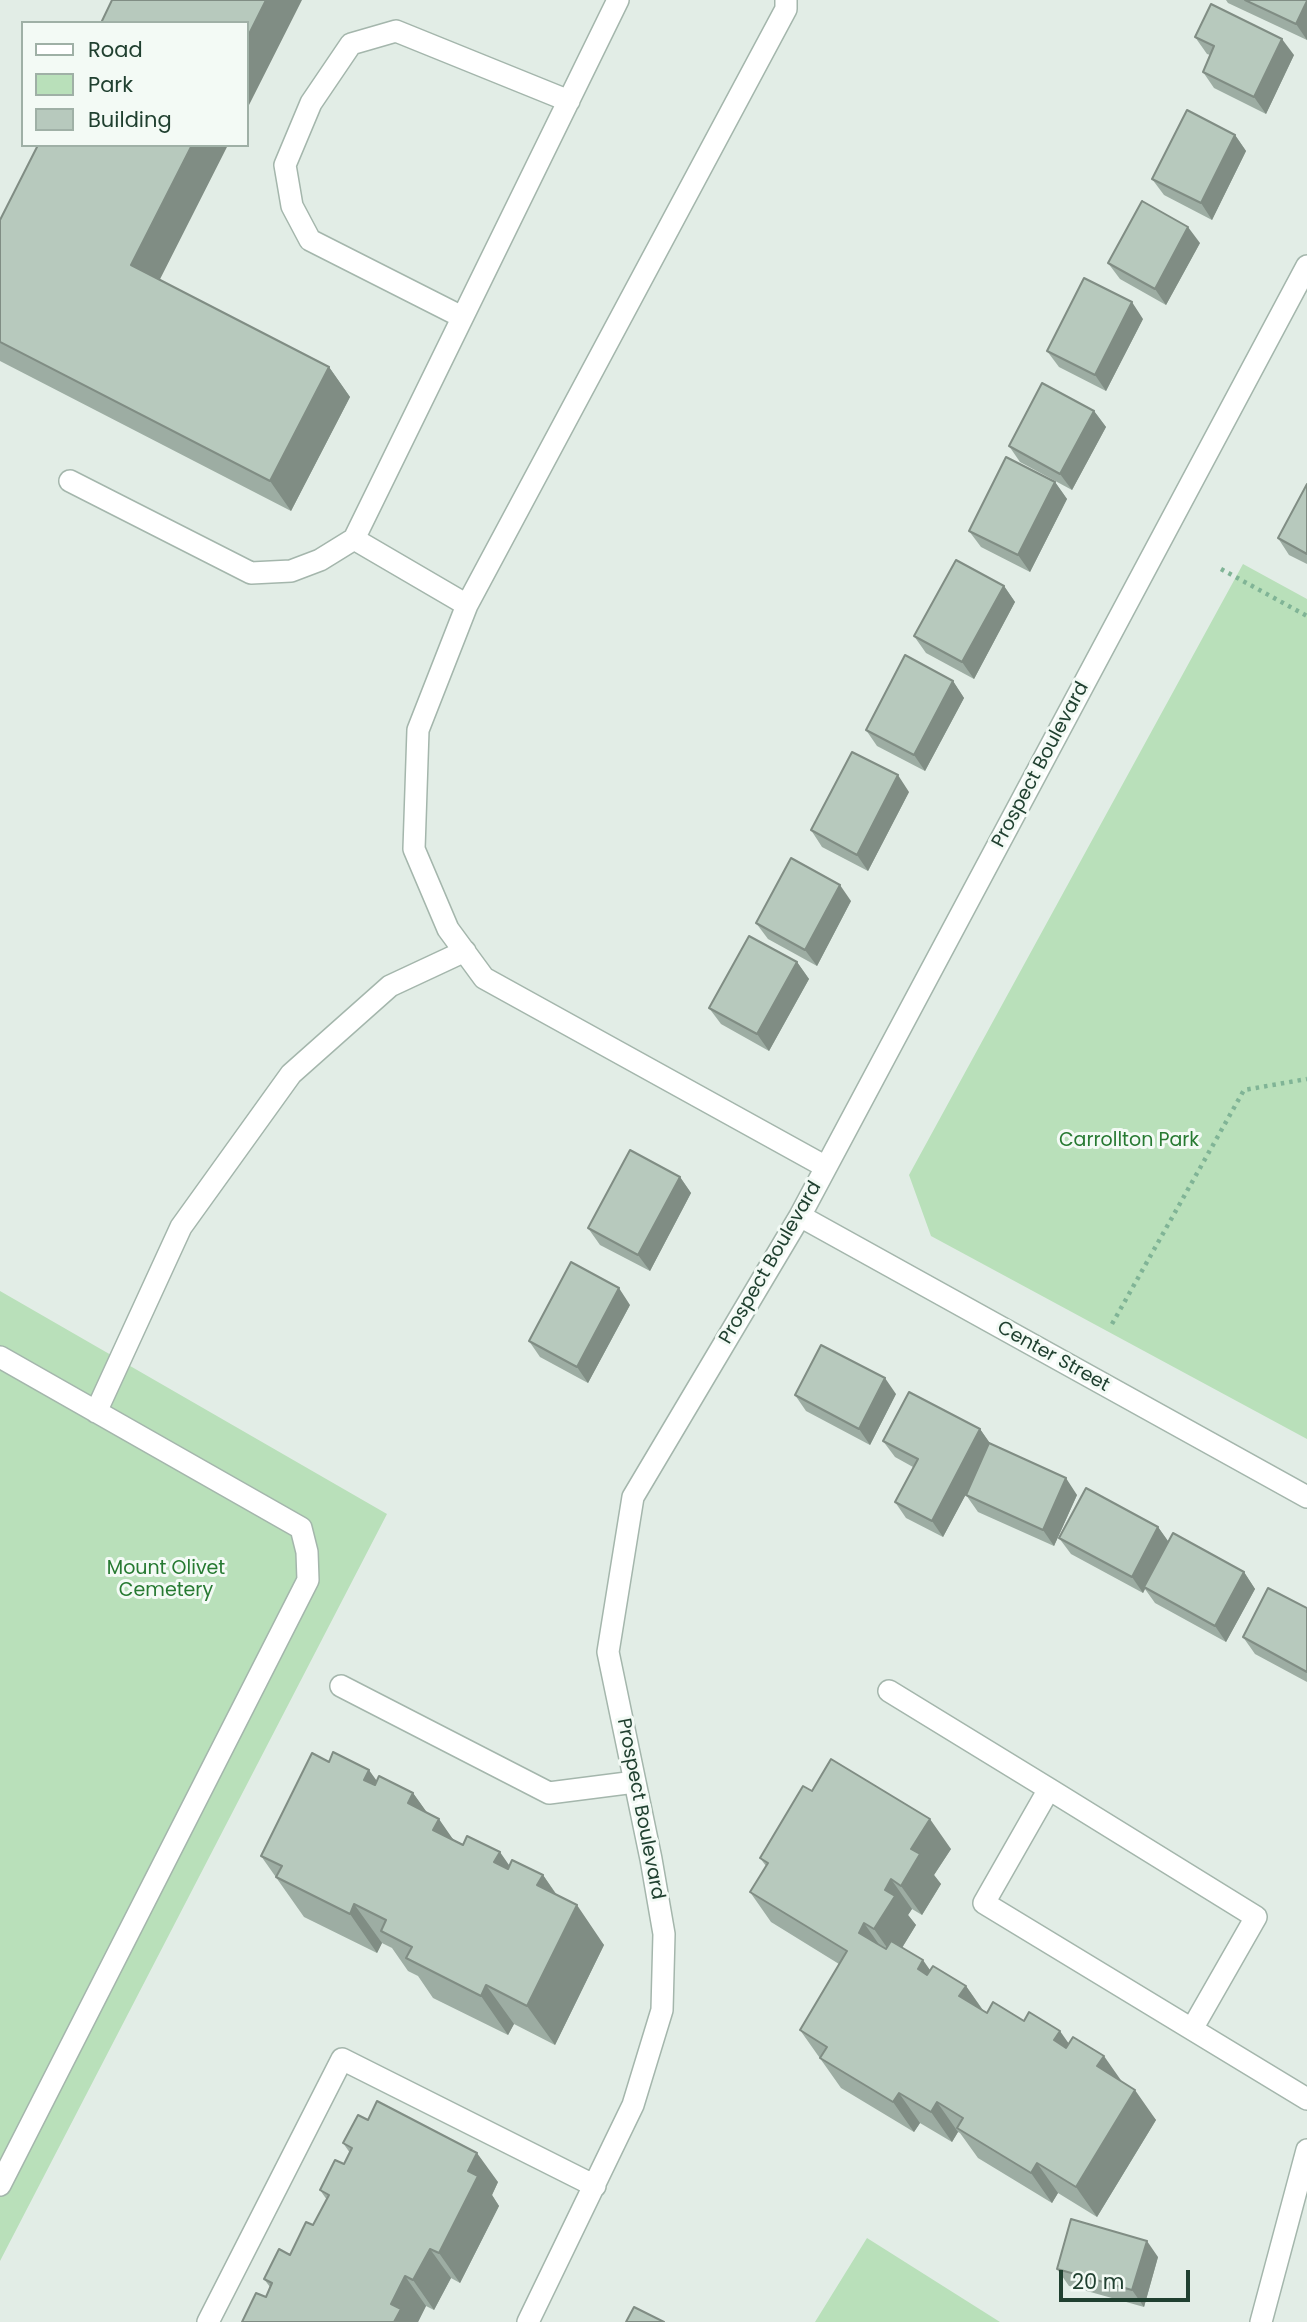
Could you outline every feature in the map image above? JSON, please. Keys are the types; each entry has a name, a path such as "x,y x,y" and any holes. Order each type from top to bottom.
{"street":[{"path":"70,481 251,573 291,572 320,560 354,539 618,0"},
{"path":"786,0 786,9 467,605 418,730 414,849 448,929 484,978 826,1167"},
{"path":"462,317 310,240 292,206 285,165 311,103 351,44 396,32 569,101"},
{"name":"Prospect Boulevard","path":"528,2322 633,2105 662,2010 664,1934 608,1652 633,1497 800,1216 1307,267"},
{"path":"354,539 467,605"},
{"path":"96,1412 181,1227 292,1074 390,986 465,951"},
{"name":"Center Street","path":"800,1216 1307,1497"},
{"path":"0,1357 300,1528 307,1552 308,1580 0,2185"},
{"path":"341,1686 549,1793 635,1782"},
{"path":"889,1691 1256,1917 1192,2029"},
{"path":"1049,1789 985,1903 1307,2099"},
{"path":"208,2322 342,2059 595,2186"},
{"path":"1261,2322 1307,2150"}],"path":[{"path":"1221,569 1307,616"},
{"path":"1112,1324 1244,1090 1307,1079"}],"green space":[{"name":"Carrollton Park","path":"1243,564 1307,599 1307,1439 931,1236 909,1175"},
{"name":"Mount Olivet Cemetery","path":"0,1291 387,1514 0,2261"},
{"path":"867,2238 1000,2322 815,2322"}],"building":[{"path":"112,0 266,0 248,36 248,21 102,21"},
{"path":"1245,0 1307,0 1307,1 1296,24"},
{"path":"1211,4 1282,39 1254,97 1203,72 1214,46 1195,37"},
{"path":"1187,110 1235,135 1201,203 1152,179"},
{"path":"37,147 191,147 131,265 329,367 270,481 0,342 0,220"},
{"path":"1142,201 1188,227 1155,289 1108,263"},
{"path":"1084,278 1132,302 1095,375 1047,351"},
{"path":"1042,383 1094,411 1060,474 1009,446"},
{"path":"1006,457 1055,482 1018,555 969,531"},
{"path":"1307,484 1307,554 1278,538"},
{"path":"956,560 1004,586 962,662 914,636"},
{"path":"905,655 953,681 914,755 866,730"},
{"path":"852,752 898,775 857,855 811,830"},
{"path":"791,858 840,885 805,950 756,923"},
{"path":"749,936 797,962 757,1034 709,1008"},
{"path":"630,1150 680,1177 638,1255 588,1228"},
{"path":"571,1262 619,1288 577,1367 529,1341"},
{"path":"821,1345 885,1378 859,1429 795,1395"},
{"path":"909,1392 980,1429 932,1521 895,1502 918,1459 883,1441"},
{"path":"989,1443 1066,1478 1043,1530 966,1495"},
{"path":"1086,1488 1158,1527 1132,1577 1059,1538"},
{"path":"1173,1533 1244,1572 1215,1626 1144,1587"},
{"path":"1268,1588 1307,1608 1307,1672 1243,1637"},
{"path":"333,1752 369,1770 364,1780 375,1785 379,1776 413,1793 408,1803 439,1819 433,1830 463,1845 467,1836 500,1852 494,1862 508,1869 512,1860 543,1875 537,1885 577,1905 527,2006 486,1985 481,1996 406,1958 412,1947 381,1931 386,1920 354,1904 350,1914 276,1877 282,1866 261,1856 312,1753 329,1762"},
{"path":"831,1759 930,1819 911,1849 920,1854 901,1886 891,1879 885,1890 895,1896 874,1929 864,1923 859,1933 886,1949 891,1941 923,1960 918,1969 927,1975 933,1966 966,1986 959,1996 987,2013 993,2002 1024,2021 1029,2012 1060,2031 1054,2040 1066,2048 1073,2037 1104,2056 1097,2066 1135,2090 1076,2187 1037,2163 1031,2173 957,2128 963,2118 937,2102 931,2112 899,2093 893,2102 820,2058 827,2047 800,2030 847,1951 750,1892 768,1863 760,1858 803,1786 812,1791"},
{"path":"377,2101 477,2153 468,2171 478,2176 439,2253 430,2249 413,2280 405,2276 391,2304 401,2309 394,2322 242,2322 256,2293 266,2297 272,2283 264,2279 279,2249 290,2255 306,2222 313,2225 329,2195 320,2190 335,2160 344,2164 352,2148 343,2143 358,2115 368,2120"},
{"path":"1071,2219 1147,2241 1132,2290 1057,2269"},
{"path":"634,2307 664,2322 626,2322"}]}
